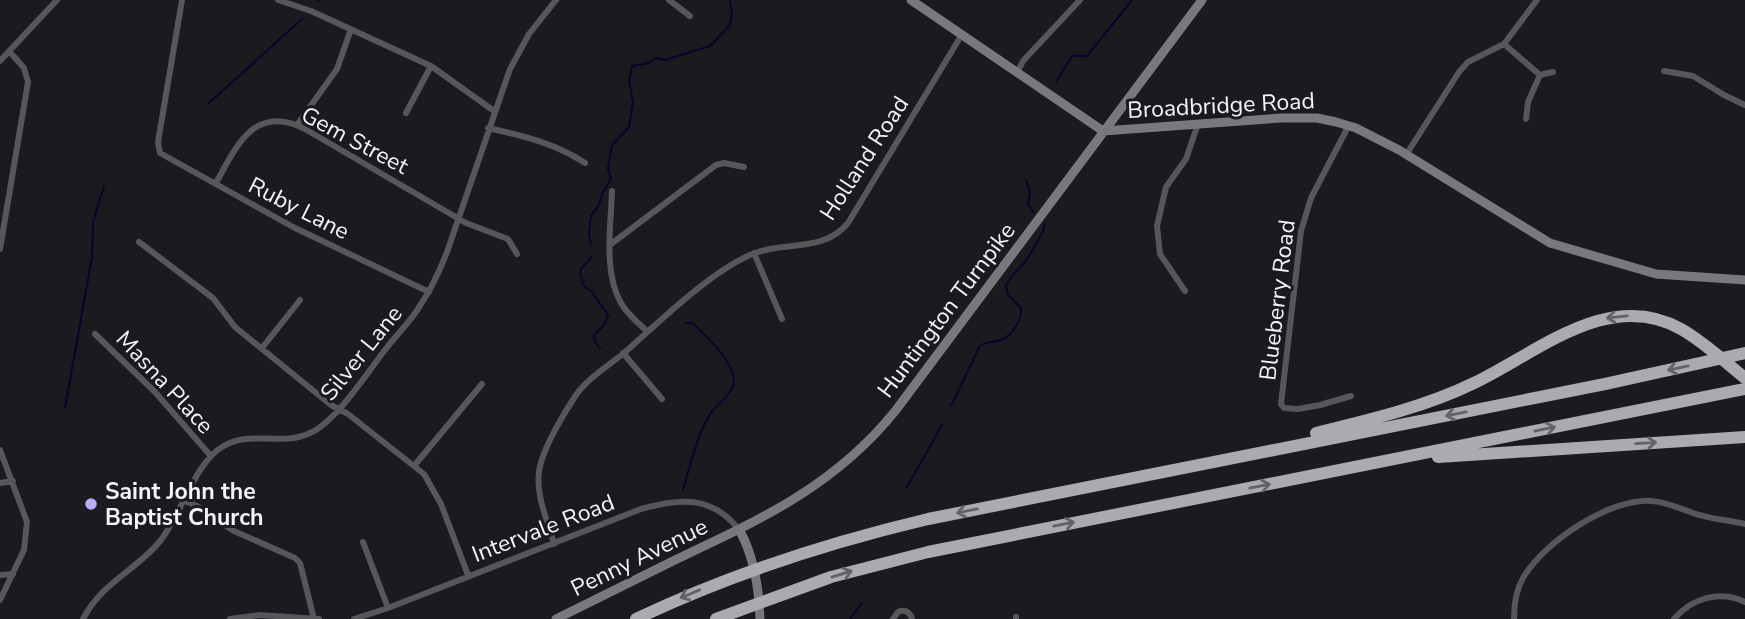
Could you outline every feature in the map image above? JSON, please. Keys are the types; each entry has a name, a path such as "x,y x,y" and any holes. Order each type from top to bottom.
{"highway":[{"path":"1178,468 1229,452 1354,424 1437,398 1473,383 1585,324 1603,318 1630,316 1660,320 1683,330 1745,378"},
{"path":"636,619 774,562 845,539 928,519 1605,384 1745,353"},
{"path":"716,619 855,570 928,552 1745,389"},
{"path":"1286,480 1429,458 1745,437"}],"main road":[{"name":"Broadbridge Road","path":"911,0 922,3 961,36 1103,131 1302,117 1349,125 1406,155 1536,237 1559,247 1656,274 1745,279"},
{"name":"Huntington Turnpike","path":"740,531 821,483 874,436 1202,0"},
{"name":"Penny Avenue","path":"556,619 740,531"},
{"path":"740,531 750,552 760,600 760,619"}],"street":[{"path":"0,61 57,0"},
{"name":"Ruby Lane","path":"183,0 158,149 164,157 293,226 429,292"},
{"path":"278,0 311,10 430,66 494,111"},
{"name":"Silver Lane","path":"210,455 240,438 292,438 310,433 338,409 410,320 429,292 447,252 508,73 520,48 542,15 556,0"},
{"path":"669,0 690,16"},
{"path":"1017,73 1023,61 1080,0"},
{"path":"1406,155 1459,72 1468,62 1504,44 1537,0"},
{"path":"297,125 337,69 351,29"},
{"name":"Holland Road","path":"554,544 538,484 543,456 576,395 647,331 733,265 754,253 824,242 841,232 961,36"},
{"path":"1504,44 1541,75"},
{"path":"0,249 28,82 24,68 9,51"},
{"path":"406,113 430,66"},
{"path":"1664,71 1693,76 1745,105"},
{"path":"1541,75 1553,72"},
{"path":"1526,119 1528,102 1541,75"},
{"name":"Gem Street","path":"216,183 240,140 247,133 267,124 281,122 297,125 466,223 508,239 517,254"},
{"path":"1185,291 1160,254 1157,226 1166,187 1186,159 1198,124"},
{"name":"Blueberry Road","path":"1349,125 1311,198 1301,231 1281,404 1284,408 1298,409 1351,396"},
{"path":"488,128 538,140 585,163"},
{"path":"611,244 716,165 724,163 744,167"},
{"path":"612,191 611,271 620,302 647,331"},
{"path":"139,242 219,304 231,324 424,474 441,504 468,575"},
{"path":"754,253 782,319"},
{"path":"262,348 300,300"},
{"name":"Masna Place","path":"95,334 155,392 210,455"},
{"path":"623,353 662,399"},
{"path":"414,466 482,384"},
{"path":"0,450 27,522 24,550 0,600"},
{"path":"83,619 97,596 114,579 145,556 162,538 210,455"},
{"path":"0,483 13,481"},
{"name":"Intervale Road","path":"354,619 668,501 680,500 716,509 732,520 740,531"},
{"path":"1514,619 1522,580 1541,554 1564,535 1610,510 1650,500 1695,514 1745,523"},
{"path":"185,501 234,531 295,558 300,563 316,619 260,615 230,619"},
{"path":"363,542 388,608"},
{"path":"0,575 13,574"},
{"path":"1674,619 1692,603 1708,597 1734,598 1745,602"},
{"path":"893,619 896,614 904,611 909,613 912,619"}],"waterway":[{"path":"591,244 591,215 598,207 611,179 608,169 612,145 629,127 633,103 629,80 632,66 649,63 656,58 665,60 710,46 730,25 730,0"},
{"path":"1056,82 1072,56 1087,56 1132,0"},
{"path":"208,104 302,19"},
{"path":"1026,180 1030,193 1028,204 1034,213"},
{"path":"65,408 92,257 93,222 104,186"},
{"path":"951,406 980,346 1005,338 1018,322 1021,308 1008,295 1006,285 1030,255 1044,224"},
{"path":"592,256 581,268 580,274 584,286 591,291 608,315 605,324 594,335 600,348"},
{"path":"683,490 694,450 706,421 730,392 734,381 728,364 716,347 696,326 686,323"},
{"path":"907,487 942,425"},
{"path":"850,619 862,603"}],"place":[{"name":"Saint John the Baptist Church","path":"91,504"}]}
